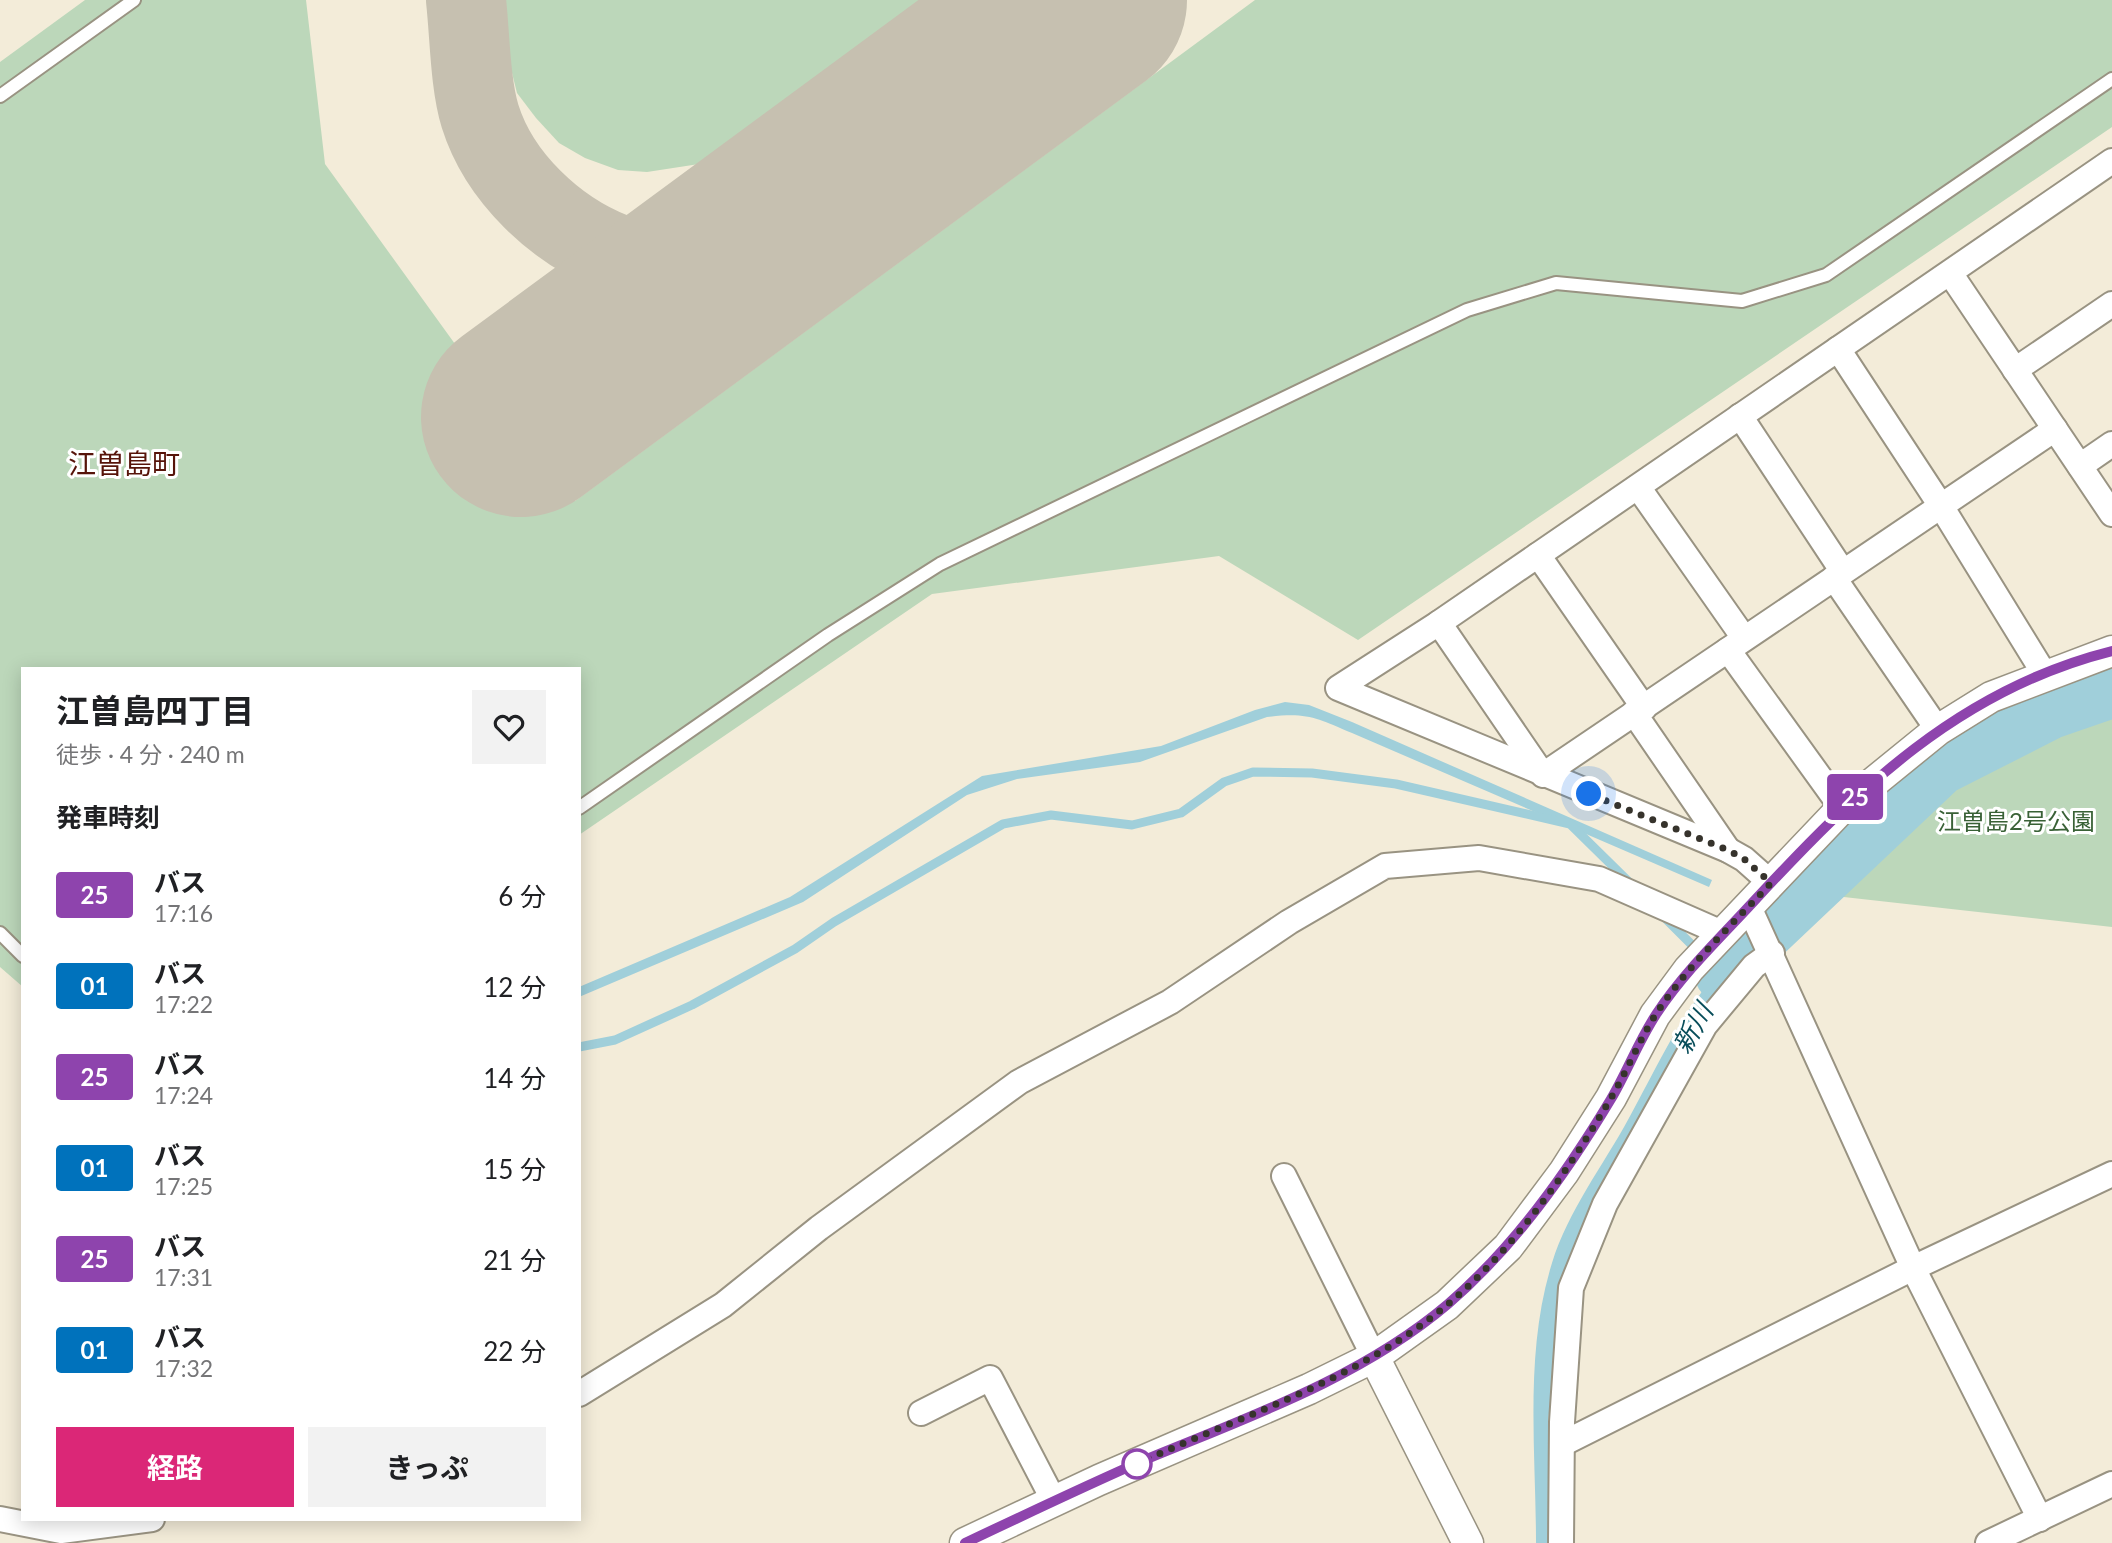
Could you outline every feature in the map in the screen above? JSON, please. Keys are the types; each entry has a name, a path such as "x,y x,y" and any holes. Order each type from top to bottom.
{"street":[{"path":"1771,883 1744,859 1728,850 1338,688 1439,623 2112,160"},
{"path":"1950,273 2112,514"},
{"path":"2015,370 2112,304"},
{"path":"1838,349 1941,506 2045,675"},
{"path":"1740,416 1938,730"},
{"path":"1543,775 2055,429"},
{"path":"2080,466 2112,444"},
{"path":"1638,487 1842,808"},
{"path":"1538,555 1728,850"},
{"path":"1439,623 1543,775"},
{"path":"965,1543 1054,1501 1284,1401 1374,1357 1447,1305 1508,1247 1564,1172 1611,1098 1655,1015 1689,969 1842,808 1938,730 1991,697 2112,651"},
{"path":"581,1393 723,1306 819,1228 1019,1082 1170,1002 1289,922 1385,866 1479,858 1599,878 1722,933"},
{"path":"1749,907 1913,1268 2040,1519"},
{"path":"1561,1543 1562,1444 1571,1287 1605,1204 1705,1025 1754,966 1772,953"},
{"path":"1562,1444 1913,1268 2112,1174"},
{"path":"1284,1176 1468,1543"},
{"path":"921,1413 990,1378 1054,1501"},
{"path":"1988,1543 2112,1484"},
{"path":"0,1520 62,1537 142,1521"}],"lane":[{"path":"0,96 134,0"},
{"path":"581,807 828,635 940,564 1467,310 1556,283 1742,301 1826,275 2112,79"},
{"path":"0,933 21,954"}],"green space":[{"path":"85,0 306,0 325,164 455,344 575,501 1255,0 2112,0 2112,127 1358,640 1219,556 932,594 581,834 581,667 21,667 21,985 0,967 0,62"},
{"path":"501,0 922,0 699,164 647,172 618,170 585,158 559,143 536,118 517,93 507,53"},
{"name":"江曽島2号公園","path":"2112,679 2112,927 1790,891 1840,842 1948,748 2037,702"}],"water":[{"path":"2108,678 2112,693 2041,715 2005,732 1971,753 1908,800 1793,907 1786,899 1866,817 1955,744 2022,708"},
{"path":"1285,702 1309,705 1712,880 1709,887 1320,720 1293,715 1267,717 1140,762 1017,779 967,795 803,902 581,996 581,986 790,897 982,776 1161,746 1255,710"},
{"path":"1723,966 1733,974 1693,1026 1557,1334 1548,1423 1549,1543 1536,1543 1535,1367 1543,1297 1552,1263 1567,1225 1672,1039 1695,1001"}],"waterway":[{"name":"新川","path":"1722,975 1941,768 2051,712 2112,691"},
{"path":"581,1047 615,1040 692,1005 795,949 834,922 1003,824 1051,815 1132,825 1181,813 1224,782 1253,772 1312,773 1396,784 1570,824 1631,884"},
{"path":"1663,916 1722,975 1720,979"}],"taxiway":[{"path":"466,0 472,74 480,116 501,160 515,180 551,216 592,243 636,261 706,281"}],"runway":[{"path":"521,417 1087,0"}],"bus line":[{"name":"25","path":"965,1543 1099,1480 1309,1389 1374,1357 1447,1305 1508,1247 1564,1172 1611,1098 1655,1015 1689,969 1842,808 1938,730 1991,697 2112,651"}],"district":[{"name":"江曽島町","path":"124,463"}],"route":[{"path":"1137,1464 1309,1389 1374,1357 1447,1305 1508,1247 1564,1172 1611,1098 1655,1015 1689,969 1771,883 1744,859 1728,850 1589,794"}]}
